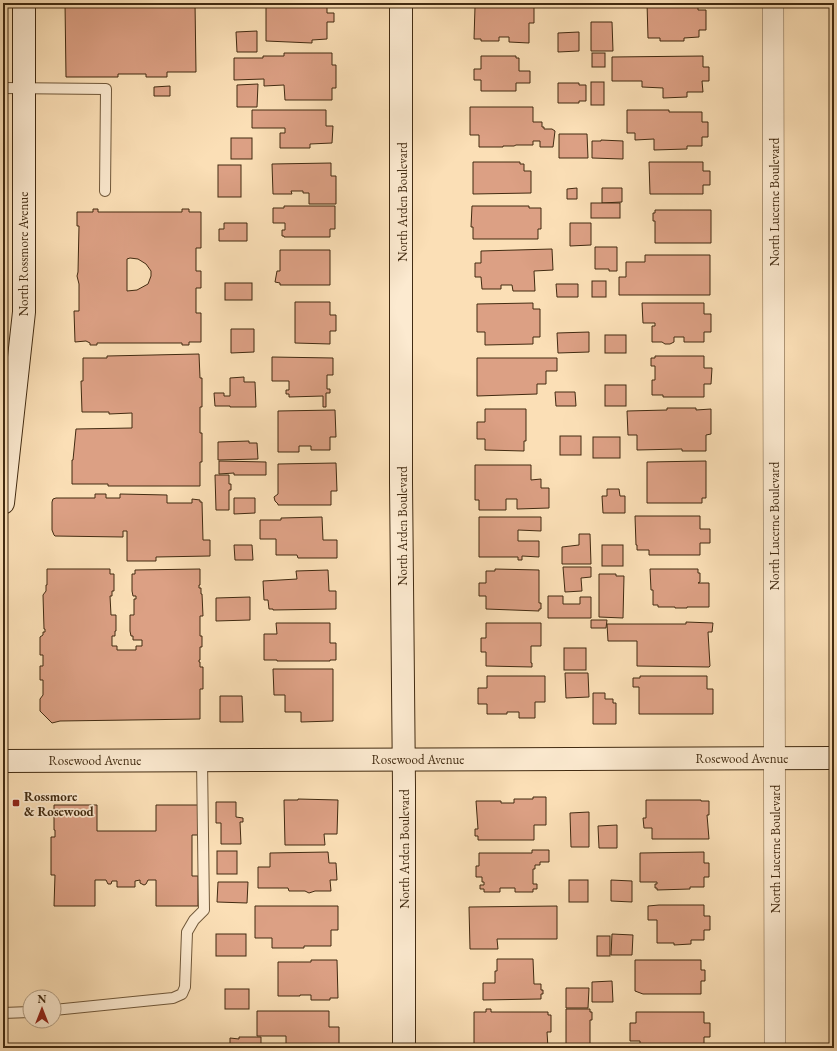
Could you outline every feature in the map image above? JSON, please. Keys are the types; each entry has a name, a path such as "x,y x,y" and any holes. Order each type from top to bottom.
{"street":[{"name":"North Rossmore Avenue","path":"3,503 24,312 14,88 24,3"},
{"name":"North Arden Boulevard","path":"401,3 401,490 404,1048"},
{"name":"North Lucerne Boulevard","path":"773,3 775,1048"},
{"name":"Rosewood Avenue","path":"3,761 834,758"}],"lane":[{"path":"14,88 106,89 105,191"},
{"path":"62,1009 172,998 182,994 185,987 187,932 194,920 204,910 202,760"},
{"path":"3,1013 22,1012"}],"building":[{"path":"65,3 195,3 196,72 167,72 167,77 146,77 146,74 118,74 118,77 66,77"},
{"path":"266,3 327,3 327,13 334,13 334,22 327,22 327,39 312,40 312,43 266,41"},
{"path":"647,3 698,3 698,10 706,10 706,30 699,30 699,37 684,38 684,41 660,41 660,38 648,38"},
{"path":"481,4 534,4 534,23 529,23 529,43 509,42 509,37 499,37 499,41 481,41 481,39 474,39 475,7 481,7"},
{"path":"591,22 612,22 613,51 591,51"},
{"path":"257,31 257,52 237,52 236,32"},
{"path":"579,32 579,51 558,52 558,33"},
{"path":"284,53 332,53 332,65 336,65 336,88 332,88 332,100 285,100 284,85 264,86 264,79 234,80 234,58 284,56"},
{"path":"592,53 605,53 605,67 592,67"},
{"path":"481,56 516,56 516,58 519,58 519,71 530,71 530,83 516,83 516,91 481,91 481,80 474,80 474,69 481,69"},
{"path":"703,56 703,67 709,67 709,81 702,81 703,92 687,92 687,97 663,98 663,88 642,87 642,81 612,81 612,57"},
{"path":"591,82 604,82 604,105 591,105"},
{"path":"558,83 579,83 579,85 586,85 586,101 579,101 579,103 558,103"},
{"path":"258,84 257,107 237,107 237,85"},
{"path":"170,86 170,96 154,96 154,87"},
{"path":"470,107 533,107 533,122 542,122 542,127 544,127 544,129 552,129 555,131 553,147 540,147 540,141 533,141 533,145 479,147 479,135 470,135"},
{"path":"252,110 326,110 326,126 333,126 332,143 310,144 310,148 280,148 280,133 285,133 285,128 252,128"},
{"path":"627,110 702,112 702,122 708,122 708,137 702,137 702,146 687,146 687,149 654,150 654,139 635,140 635,133 627,133"},
{"path":"559,134 587,134 588,158 559,158"},
{"path":"231,138 252,138 252,159 231,159"},
{"path":"592,141 623,141 623,159 592,158"},
{"path":"473,162 520,162 520,164 524,164 524,171 531,171 531,193 473,194"},
{"path":"649,162 703,162 703,171 710,171 710,185 703,185 703,194 650,194"},
{"path":"331,163 331,176 336,176 336,204 309,204 309,193 303,193 303,191 291,191 292,194 273,194 272,164"},
{"path":"218,165 241,165 241,197 218,197"},
{"path":"577,188 577,199 567,199 567,189"},
{"path":"602,188 622,188 622,202 602,203"},
{"path":"591,203 620,203 620,218 591,218"},
{"path":"284,206 335,206 335,229 330,229 330,237 284,237 282,236 282,230 285,230 285,223 273,223 273,208 284,208"},
{"path":"472,206 529,206 529,208 541,208 541,229 538,229 538,239 473,239 473,227 471,227"},
{"path":"93,209 98,209 98,212 182,212 182,209 189,209 189,212 201,212 201,248 196,248 196,271 201,271 201,288 196,288 196,313 201,313 201,342 189,342 189,345 182,345 182,343 97,343 97,345 90,345 90,343 86,341 75,342 74,311 79,311 79,284 77,276 79,226 77,226 77,212 93,212","holes":["127,259 138,259 146,264 151,271 151,276 148,284 137,290 127,291"]},
{"path":"655,210 711,210 711,243 655,243 655,221 653,221 653,213 655,213"},
{"path":"224,223 247,223 247,241 219,241 219,229 224,229"},
{"path":"570,223 591,223 591,245 570,246"},
{"path":"595,247 617,247 617,271 609,271 609,269 595,269"},
{"path":"552,249 553,270 534,271 535,291 513,291 512,285 501,285 501,289 482,289 481,277 475,277 475,263 481,263 481,251"},
{"path":"280,250 330,250 330,285 280,285 280,283 275,282 277,271 280,271"},
{"path":"645,255 710,255 710,295 619,295 619,277 626,277 626,262 645,262"},
{"path":"592,281 606,281 606,297 592,297"},
{"path":"225,283 252,283 252,300 225,300"},
{"path":"556,284 578,284 578,297 557,297"},
{"path":"295,302 330,302 330,315 336,315 336,331 330,331 330,344 295,343"},
{"path":"533,303 533,309 540,309 540,337 533,337 533,344 485,345 485,332 477,332 477,304"},
{"path":"642,303 704,303 704,314 711,314 711,332 704,332 704,342 684,342 684,337 674,337 674,342 670,344 652,342 652,326 655,326 655,323 643,323"},
{"path":"231,329 254,329 254,352 231,353"},
{"path":"589,332 589,352 558,353 557,333"},
{"path":"605,335 626,335 626,353 605,353"},
{"path":"199,354 200,378 202,378 200,433 202,433 202,462 200,462 200,486 108,486 108,484 72,484 72,460 76,429 132,428 132,413 109,414 109,412 82,412 81,381 83,381 83,358"},
{"path":"655,356 704,356 704,368 712,368 711,384 704,384 704,397 663,397 663,395 652,395 652,380 655,380 655,366 651,366 651,358 655,358"},
{"path":"272,357 333,358 333,375 327,375 327,389 330,389 330,393 326,393 326,407 323,407 323,396 289,397 289,394 286,394 286,390 289,390 289,381 272,381"},
{"path":"477,358 557,358 557,371 546,371 546,384 537,384 537,394 477,396"},
{"path":"244,377 244,382 255,382 256,407 215,406 214,393 224,393 224,396 230,396 230,378"},
{"path":"605,385 626,385 626,406 605,406"},
{"path":"555,392 575,392 576,406 556,406"},
{"path":"667,408 696,408 696,410 711,409 711,434 706,435 706,451 682,451 682,449 637,450 637,435 628,435 627,411 667,410"},
{"path":"485,409 526,409 526,441 524,441 524,451 485,450 485,439 477,439 477,422 485,422"},
{"path":"335,410 336,437 330,437 330,450 311,450 311,446 299,446 299,452 278,452 278,411"},
{"path":"560,436 581,436 581,455 560,455"},
{"path":"593,437 620,437 620,458 593,458"},
{"path":"249,441 249,443 257,443 258,459 218,460 218,442"},
{"path":"219,461 266,462 266,475 234,475 234,473 219,474"},
{"path":"706,461 706,498 702,498 702,503 647,503 647,462"},
{"path":"336,463 337,491 331,491 331,505 278,505 275,501 274,497 278,494 278,464"},
{"path":"475,465 531,465 531,480 541,479 541,488 549,488 549,508 517,509 517,499 506,499 506,510 479,510 479,500 475,500"},
{"path":"215,475 229,475 231,490 229,490 229,510 216,510"},
{"path":"607,489 619,489 620,496 625,496 625,513 603,513 602,496 607,496"},
{"path":"95,494 106,494 106,498 120,498 120,494 167,495 167,503 192,503 192,499 200,500 200,502 202,502 203,540 210,540 210,556 156,557 156,561 127,561 127,531 123,531 123,537 55,536 52,530 53,499 95,498"},
{"path":"234,498 255,498 255,513 234,514"},
{"path":"635,516 700,516 700,529 710,529 710,543 700,543 700,555 649,555 649,550 637,550"},
{"path":"322,517 323,540 337,540 337,558 298,558 297,555 276,555 276,539 260,539 260,520"},
{"path":"479,517 541,517 541,531 518,530 518,541 539,541 539,557 522,556 522,560 518,560 518,557 479,557"},
{"path":"579,534 590,534 591,564 562,564 562,547 579,545"},
{"path":"234,545 252,545 253,560 235,560"},
{"path":"602,545 623,545 623,566 602,566"},
{"path":"563,567 591,567 591,577 581,578 582,591 565,592"},
{"path":"47,569 110,569 110,574 114,574 114,591 112,591 112,596 110,596 111,615 116,615 116,631 115,636 112,636 112,646 117,646 117,650 136,650 136,646 142,646 142,640 133,640 133,636 131,636 130,631 130,615 134,615 134,599 136,599 136,596 133,596 132,591 132,574 135,574 135,570 200,569 199,588 201,588 202,594 203,616 200,616 200,636 202,636 202,647 200,647 199,662 200,667 203,667 203,689 200,689 200,719 60,721 52,723 40,711 40,699 43,695 43,680 40,680 40,666 43,666 43,655 40,655 40,637 43,635 43,632 45,632 43,595 46,591 47,585"},
{"path":"495,569 539,570 539,603 541,603 541,609 539,609 539,611 486,609 486,596 479,596 479,583 486,583 486,571 495,571"},
{"path":"650,569 698,569 698,573 700,573 700,582 698,583 709,583 709,607 675,608 658,607 658,605 653,605 653,590 651,590"},
{"path":"328,570 329,591 336,591 336,609 269,609 268,600 264,600 263,581 297,579 296,571"},
{"path":"599,574 616,574 616,576 624,576 623,618 599,617"},
{"path":"548,596 563,596 563,604 580,604 580,597 591,597 591,618 548,618"},
{"path":"250,597 250,620 216,621 216,598"},
{"path":"591,620 607,620 606,628 591,628"},
{"path":"686,622 713,623 712,632 708,632 709,667 637,666 637,641 608,641 607,624 686,624"},
{"path":"276,623 330,623 330,643 336,643 336,660 264,660 264,634 277,634"},
{"path":"486,623 541,623 541,646 531,646 532,667 486,666 486,652 481,652 481,638 486,638"},
{"path":"564,648 586,648 586,670 564,670"},
{"path":"273,669 333,669 333,721 301,722 301,712 285,712 285,695 274,695"},
{"path":"565,673 588,673 589,697 566,698"},
{"path":"487,676 545,676 545,702 535,702 535,718 519,718 519,712 507,712 507,714 487,714 487,704 478,704 478,688 487,688"},
{"path":"640,676 707,676 707,689 713,689 713,714 639,714 639,687 633,687 633,678 640,678"},
{"path":"593,693 605,693 605,699 613,699 613,703 616,703 616,724 593,724"},
{"path":"220,696 242,696 243,722 220,722"},
{"path":"533,797 546,797 546,825 534,825 534,840 478,840 478,836 475,836 475,829 478,829 476,801 501,801 501,803 514,803 514,799 533,799"},
{"path":"284,800 338,800 337,834 324,834 325,845 285,845"},
{"path":"646,800 709,801 709,815 707,815 709,839 652,839 652,828 644,828 643,818 646,818"},
{"path":"216,802 236,802 236,817 243,818 243,822 240,822 241,844 221,844 221,823 216,823"},
{"path":"54,805 97,805 97,831 156,831 156,805 198,805 198,835 192,835 192,876 198,876 198,906 156,906 156,880 148,880 144,885 140,883 140,880 135,881 135,887 117,887 117,881 112,881 111,884 108,884 106,880 95,880 95,906 54,906 55,875 51,875 51,837 55,837"},
{"path":"589,812 589,847 571,847 570,813"},
{"path":"617,825 617,848 599,848 598,826"},
{"path":"532,850 549,850 549,862 540,862 540,865 535,865 535,869 533,869 533,884 537,884 537,889 533,889 533,892 515,892 515,888 500,888 500,892 484,892 484,889 480,889 480,885 484,885 484,882 482,882 482,877 476,877 476,866 479,866 479,853 532,853"},
{"path":"217,851 237,851 237,874 217,874"},
{"path":"328,852 329,863 336,863 337,880 330,880 331,891 315,891 309,893 305,891 289,891 288,888 258,888 258,867 270,867 270,853"},
{"path":"704,852 704,863 709,863 709,877 704,877 704,887 657,890 657,888 655,888 655,884 657,884 657,882 640,882 640,853"},
{"path":"569,880 588,880 588,902 569,902"},
{"path":"611,880 632,881 632,902 611,901"},
{"path":"218,882 248,882 247,903 217,902"},
{"path":"704,905 704,916 710,916 710,930 704,930 704,940 691,940 691,944 674,945 674,943 657,943 657,920 648,920 648,906"},
{"path":"255,906 338,906 338,930 331,930 331,946 272,948 272,938 255,938"},
{"path":"557,906 557,939 497,939 498,949 470,949 469,907"},
{"path":"216,934 246,934 246,956 216,956"},
{"path":"612,934 633,935 632,955 611,955"},
{"path":"597,936 610,936 610,956 597,956"},
{"path":"497,959 533,959 534,984 541,984 543,994 541,994 541,999 483,1000 483,983 495,983"},
{"path":"311,960 337,960 338,998 330,998 330,1000 311,1000 311,995 278,996 278,962 311,962"},
{"path":"635,960 701,960 701,970 705,970 705,981 701,981 701,994 643,994 635,991"},
{"path":"612,981 613,1002 592,1002 592,982"},
{"path":"566,988 589,988 588,1008 566,1008"},
{"path":"225,989 249,989 249,1009 225,1009"},
{"path":"486,1009 491,1009 491,1012 548,1012 548,1015 551,1015 551,1032 547,1032 548,1048 474,1048 474,1012 486,1012"},
{"path":"566,1009 590,1009 590,1012 592,1012 592,1020 590,1020 590,1048 566,1048"},
{"path":"257,1011 329,1011 329,1027 339,1027 339,1048 286,1048 286,1036 257,1036"},
{"path":"636,1012 704,1012 704,1023 710,1023 710,1037 704,1037 704,1046 689,1046 689,1048 640,1048 640,1041 630,1041 630,1023 636,1023"},
{"path":"239,1037 261,1037 261,1048 230,1048 230,1038 239,1039"},
{"path":"605,1046 632,1046 632,1048 605,1048"}],"place":[{"name":"Rossmore & Rosewood","path":"16,803"}]}
